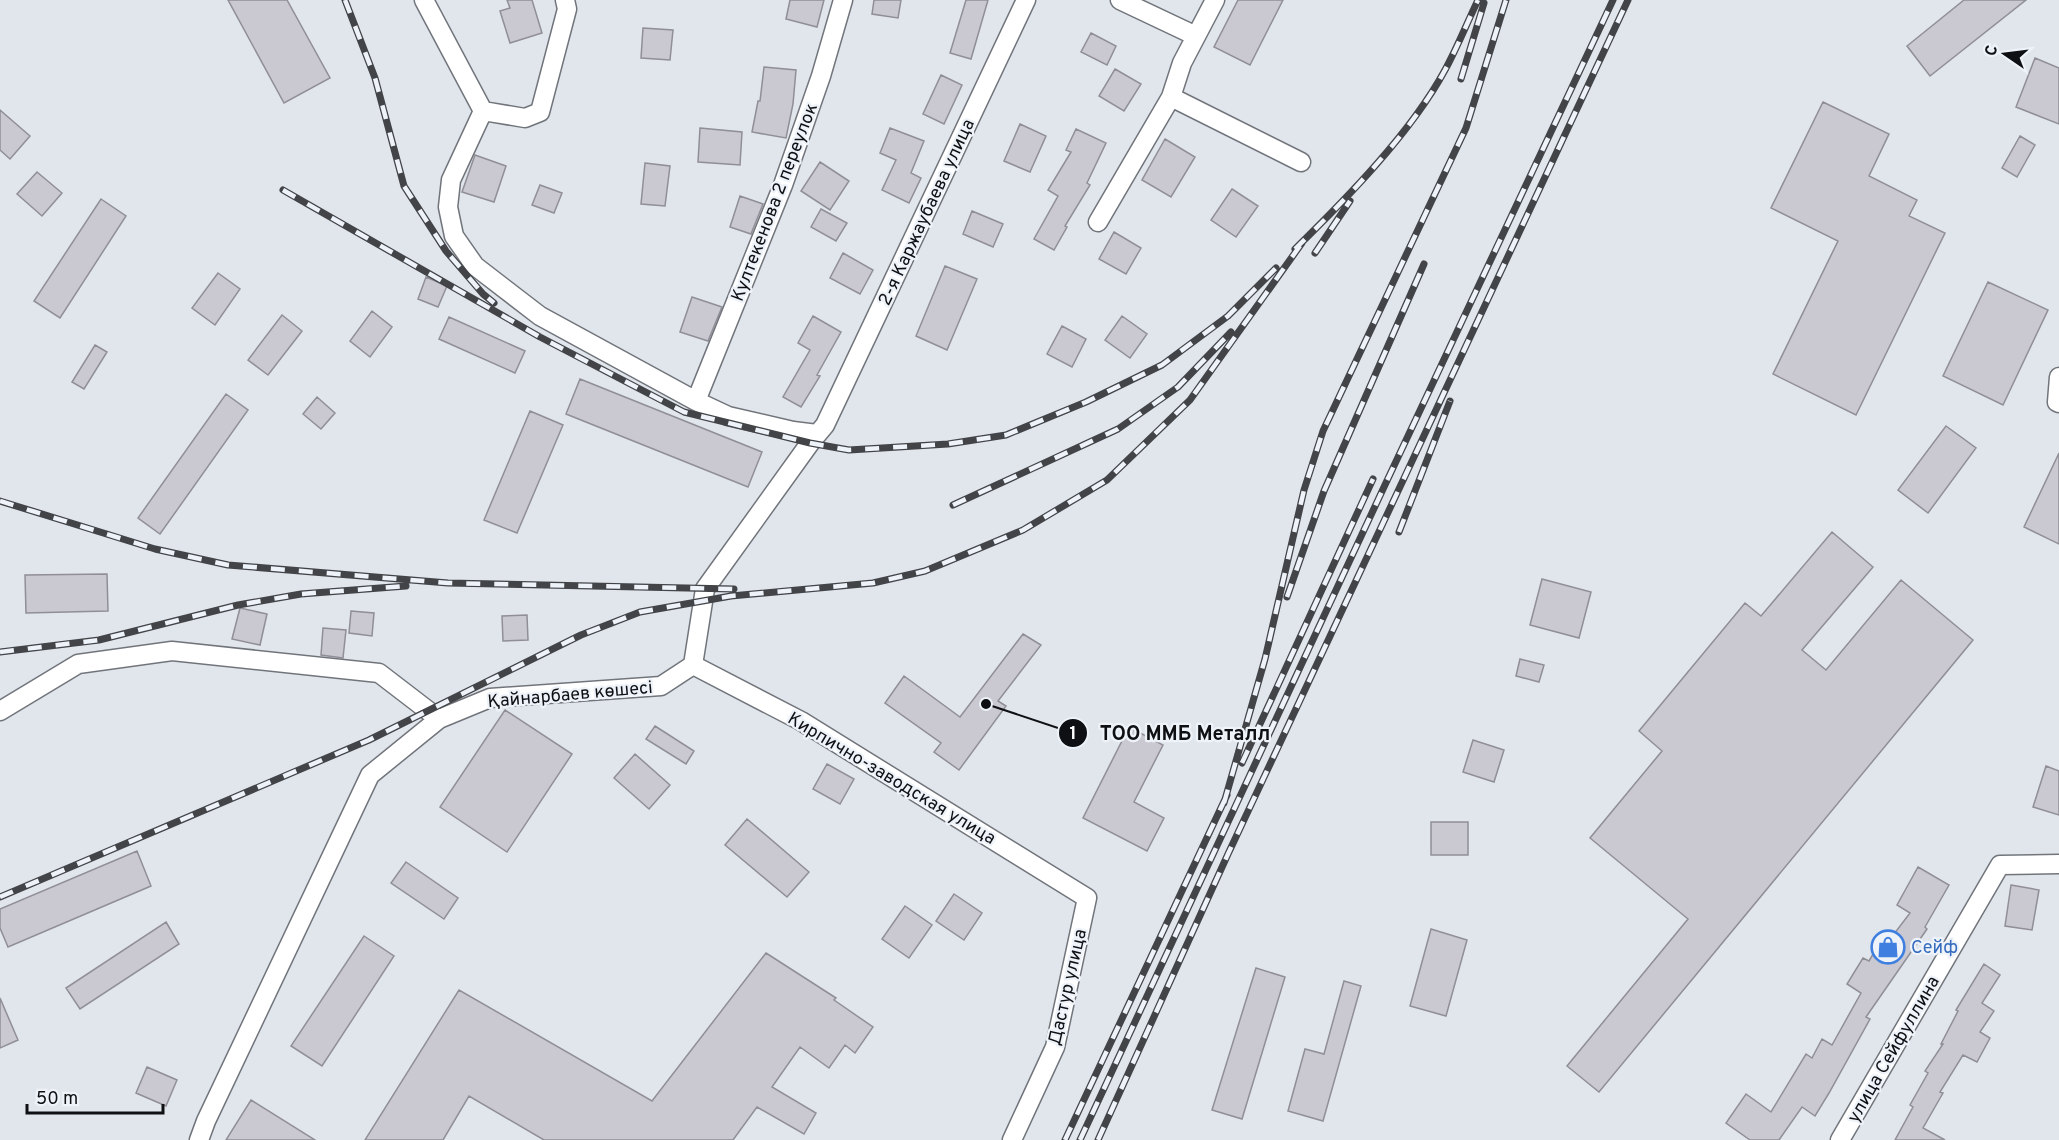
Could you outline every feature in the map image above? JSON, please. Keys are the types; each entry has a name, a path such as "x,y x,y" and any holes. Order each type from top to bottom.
{"street":[{"path":"423,0 483,111"},
{"name":"Култекенова 2 переулок","path":"696,401 783,185 821,76 843,0"},
{"name":"2-я Каржаубаева улица","path":"821,429 1026,0"},
{"path":"1120,0 1196,36"},
{"path":"1098,222 1171,97 1182,63 1215,0"},
{"path":"483,111 525,118 540,112 569,3"},
{"path":"1171,97 1301,162"},
{"path":"483,111 451,180 448,207 454,236 475,266 540,315 696,401 729,416 793,431 821,429"},
{"path":"2058,403 2059,377"},
{"path":"693,665 705,589 821,429"},
{"path":"0,711 78,664 172,651 379,674 439,719"},
{"name":"Қайнарбаев көшесі","path":"199,1140 370,775 439,719 490,698 661,686 693,665"},
{"name":"Кирпично-заводская улица","path":"693,665 801,721 1087,898"},
{"name":"улица Сейфуллина","path":"1843,1139 2000,865 2059,864"},
{"name":"Дастур улица","path":"1012,1140 1055,1047 1087,898"}],"building":[{"path":"228,0 287,0 330,78 284,103"},
{"path":"507,0 532,0 542,33 510,43 500,11 510,8"},
{"path":"790,0 824,0 817,27 786,19"},
{"path":"874,0 901,0 898,18 872,14"},
{"path":"966,0 988,0 971,59 950,53"},
{"path":"1238,0 1283,0 1250,65 1214,47"},
{"path":"1964,0 2026,0 1930,76 1907,46"},
{"path":"643,28 673,30 670,60 641,58"},
{"path":"1091,33 1116,46 1107,65 1081,52"},
{"path":"2035,58 2059,68 2059,124 2016,107"},
{"path":"764,67 796,70 793,104 786,138 752,132 758,101 760,101"},
{"path":"1115,69 1141,84 1124,111 1099,96"},
{"path":"941,75 962,85 944,124 923,114"},
{"path":"1823,102 1889,134 1869,176 1917,200 1909,216 1945,233 1856,415 1773,374 1838,241 1771,208"},
{"path":"0,110 30,136 10,159 0,150"},
{"path":"1020,124 1046,136 1030,172 1004,161"},
{"path":"700,128 742,132 740,165 698,162"},
{"path":"890,128 924,141 911,173 921,178 909,203 882,190 896,160 880,153"},
{"path":"1076,129 1106,143 1087,183 1090,185 1065,226 1067,227 1054,250 1034,239 1058,196 1048,190 1071,152 1066,150"},
{"path":"2020,136 2035,145 2017,177 2002,168"},
{"path":"1165,139 1195,157 1171,197 1142,180"},
{"path":"475,155 506,166 494,202 462,192"},
{"path":"820,162 849,181 830,210 801,191"},
{"path":"645,163 670,166 665,206 641,204"},
{"path":"37,172 62,193 42,216 17,194"},
{"path":"540,185 562,193 554,213 532,205"},
{"path":"1232,189 1258,206 1236,237 1211,220"},
{"path":"740,196 763,204 751,234 730,227"},
{"path":"101,199 126,216 60,318 34,301"},
{"path":"821,209 847,223 836,241 811,227"},
{"path":"972,211 1003,224 993,247 963,234"},
{"path":"1114,232 1141,248 1126,274 1099,259"},
{"path":"843,253 873,270 860,294 830,278"},
{"path":"945,266 977,279 947,350 916,336"},
{"path":"218,273 240,289 215,325 192,308"},
{"path":"426,277 447,286 438,307 418,299"},
{"path":"1988,282 2048,310 2003,405 1943,376"},
{"path":"692,297 722,307 708,341 680,332"},
{"path":"372,311 392,327 370,357 350,341"},
{"path":"282,315 302,331 268,375 248,360"},
{"path":"813,316 841,332 817,375 820,376 801,407 783,397 810,350 798,343"},
{"path":"1122,316 1147,334 1130,358 1105,340"},
{"path":"449,317 525,351 515,373 439,339"},
{"path":"1062,326 1086,339 1072,367 1047,354"},
{"path":"95,345 107,352 84,389 72,382"},
{"path":"580,379 762,452 748,487 566,414"},
{"path":"226,394 248,410 160,534 138,518"},
{"path":"317,397 335,413 321,429 303,414"},
{"path":"530,411 563,425 517,533 484,520"},
{"path":"1946,426 1976,448 1928,513 1898,490"},
{"path":"2059,453 2059,544 2024,527"},
{"path":"1832,532 1873,567 1802,650 1826,670 1901,580 1973,640 1599,1092 1567,1066 1688,919 1590,838 1662,751 1639,731 1745,603 1761,616"},
{"path":"107,574 108,611 26,613 25,575"},
{"path":"1542,579 1591,592 1579,638 1530,625"},
{"path":"240,608 267,614 260,645 232,639"},
{"path":"351,611 374,613 372,636 349,633"},
{"path":"527,615 528,640 503,641 502,616"},
{"path":"323,628 346,630 343,658 321,655"},
{"path":"1023,634 1041,645 998,701 1006,706 959,770 934,752 941,743 885,703 904,676 960,717"},
{"path":"1520,659 1544,665 1539,682 1516,676"},
{"path":"505,710 572,754 507,852 440,807"},
{"path":"655,726 694,751 686,764 646,739"},
{"path":"1129,727 1163,745 1134,802 1164,818 1147,851 1083,818"},
{"path":"1473,740 1504,750 1494,782 1463,772"},
{"path":"635,754 670,785 649,809 614,778"},
{"path":"827,764 854,779 840,804 813,789"},
{"path":"2046,766 2059,771 2059,815 2033,807"},
{"path":"747,819 809,872 787,897 725,845"},
{"path":"1431,822 1468,822 1468,855 1431,855"},
{"path":"137,851 151,886 8,947 0,928 0,909"},
{"path":"406,862 458,898 444,919 391,883"},
{"path":"1918,867 1949,885 1925,927 1927,929 1866,1017 1870,1019 1815,1116 1802,1107 1779,1140 1750,1140 1726,1123 1746,1094 1771,1112 1806,1054 1812,1058 1822,1039 1832,1045 1861,993 1847,984 1863,958 1869,961 1885,934 1891,938 1910,913 1897,905"},
{"path":"2011,885 2039,890 2032,930 2005,926"},
{"path":"954,894 982,913 964,940 936,921"},
{"path":"905,906 932,925 909,958 882,939"},
{"path":"166,922 179,944 80,1009 66,988"},
{"path":"1431,929 1467,940 1446,1016 1410,1006"},
{"path":"364,936 394,956 322,1066 291,1046"},
{"path":"766,953 836,998 834,1000 873,1027 855,1053 845,1045 829,1068 800,1047 772,1087 816,1113 804,1134 757,1107 733,1140 544,1140 469,1096 443,1140 365,1140 459,990 652,1101"},
{"path":"1984,964 2000,975 1982,1003 1994,1011 1980,1032 1990,1038 1977,1062 1963,1055 1940,1092 1943,1093 1923,1128 1945,1140 1895,1140 1913,1107 1910,1105 1928,1073 1925,1071 1943,1044 1941,1044 1958,1011 1956,1010"},
{"path":"1256,968 1285,977 1242,1119 1212,1110"},
{"path":"1344,981 1361,986 1323,1121 1288,1111 1305,1049 1324,1054"},
{"path":"0,998 18,1040 0,1048"},
{"path":"147,1067 177,1080 166,1106 136,1093"},
{"path":"251,1100 315,1140 226,1140"}],"railway":[{"path":"345,0 375,78 404,186 446,251 483,294 494,303"},
{"path":"1295,249 1356,187 1414,118 1445,70 1478,0"},
{"path":"1224,803 1265,659 1304,490 1323,431 1466,128 1506,0"},
{"path":"1080,1140 1613,0"},
{"path":"1098,1140 1228,854 1628,0"},
{"path":"1461,79 1484,3"},
{"path":"283,190 540,337 684,412 810,443 849,450 948,444 1006,435 1086,402 1162,365 1228,316 1276,268"},
{"path":"1315,253 1350,201"},
{"path":"0,897 369,740 581,635 640,612 731,596 873,583 925,571 1023,530 1107,480 1190,400 1302,243"},
{"path":"1287,597 1324,491 1424,264"},
{"path":"953,505 1118,429 1178,387 1231,332"},
{"path":"1399,532 1450,401"},
{"path":"1242,763 1373,479"},
{"path":"0,501 155,549 228,565 448,583 734,589"},
{"path":"0,652 99,640 238,605 301,594 406,586"},
{"path":"1065,1140 1227,795"}],"place":[{"name":"ТОО ММБ Металл","path":"986,704"},
{"name":"Сейф","path":"1888,947"}]}
